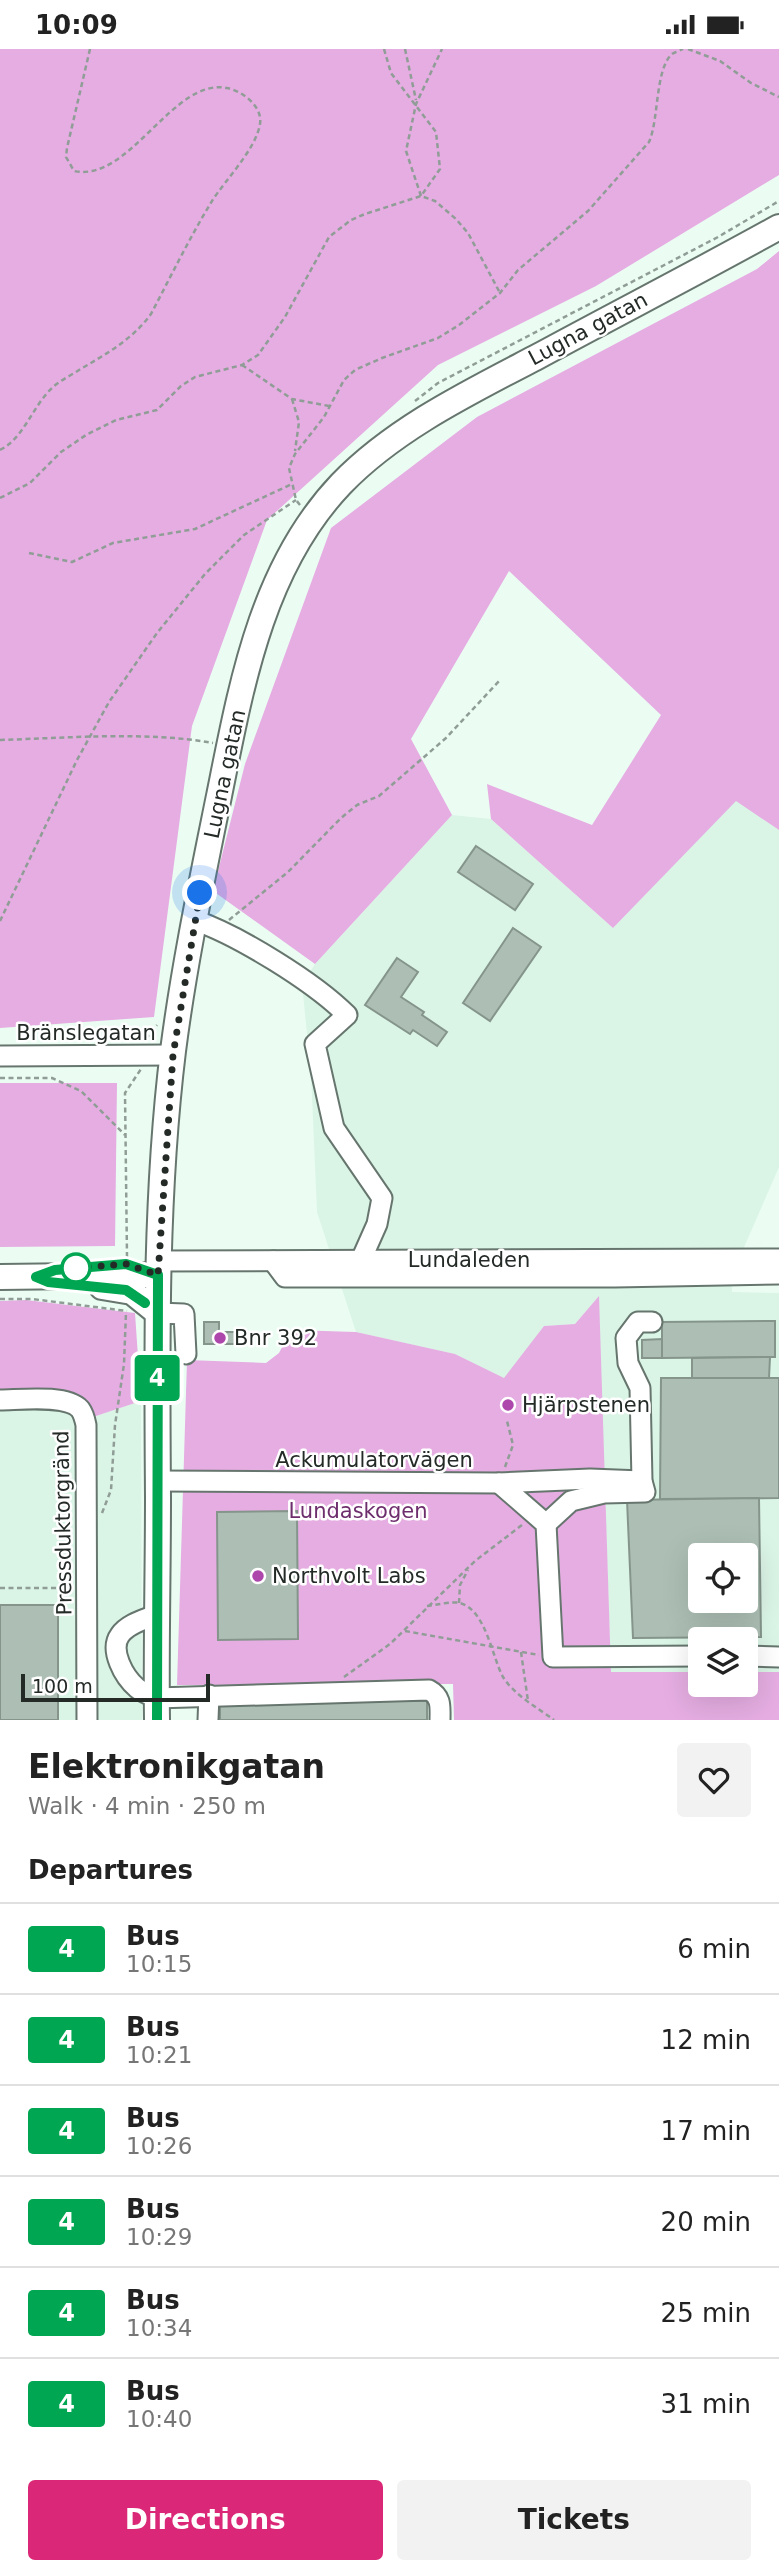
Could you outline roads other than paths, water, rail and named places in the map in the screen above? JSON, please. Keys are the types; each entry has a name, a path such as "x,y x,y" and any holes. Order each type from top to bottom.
{"main road":[{"name":"Lugna gatan","path":"157,1709 158,1268 173,1055 194,919 227,759 265,607 300,540 341,484 377,453 468,393 779,227"},
{"name":"Lundaleden","path":"0,1277 158,1268"},
{"name":"Lundaleden","path":"36,1277 48,1282 126,1290 158,1313"}],"street":[{"path":"194,919 218,928 294,974 347,1015 315,1044 334,1128 382,1198 377,1224 361,1260"},
{"name":"Bränslegatan","path":"0,1056 173,1055"},
{"name":"Lundaleden","path":"158,1268 273,1261 779,1259"},
{"path":"273,1261 285,1277 488,1285 779,1274"},
{"path":"158,1313 188,1314 186,1354"},
{"path":"546,1524 571,1501 604,1493 645,1492 642,1481 640,1388 628,1363 626,1338 638,1322 652,1322"},
{"name":"Pressduktorgränd","path":"0,1400 56,1399 79,1409 86,1425 87,1720"},
{"name":"Ackumulatorvägen","path":"158,1481 642,1481"},
{"path":"499,1483 546,1524 552,1657 688,1656"},
{"path":"159,1614 127,1627 116,1646 118,1659 126,1676 157,1709 209,1695 429,1690 437,1695 440,1702 440,1720"},
{"path":"758,1656 779,1657"},
{"path":"208,1720 209,1695"}],"place":[{"name":"Bnr 392","path":"220,1338"},
{"name":"Hjärpstenen","path":"508,1405"},
{"name":"Northvolt Labs","path":"258,1576"}],"park label":[{"name":"Lundaskogen","path":"358,1511"}]}
